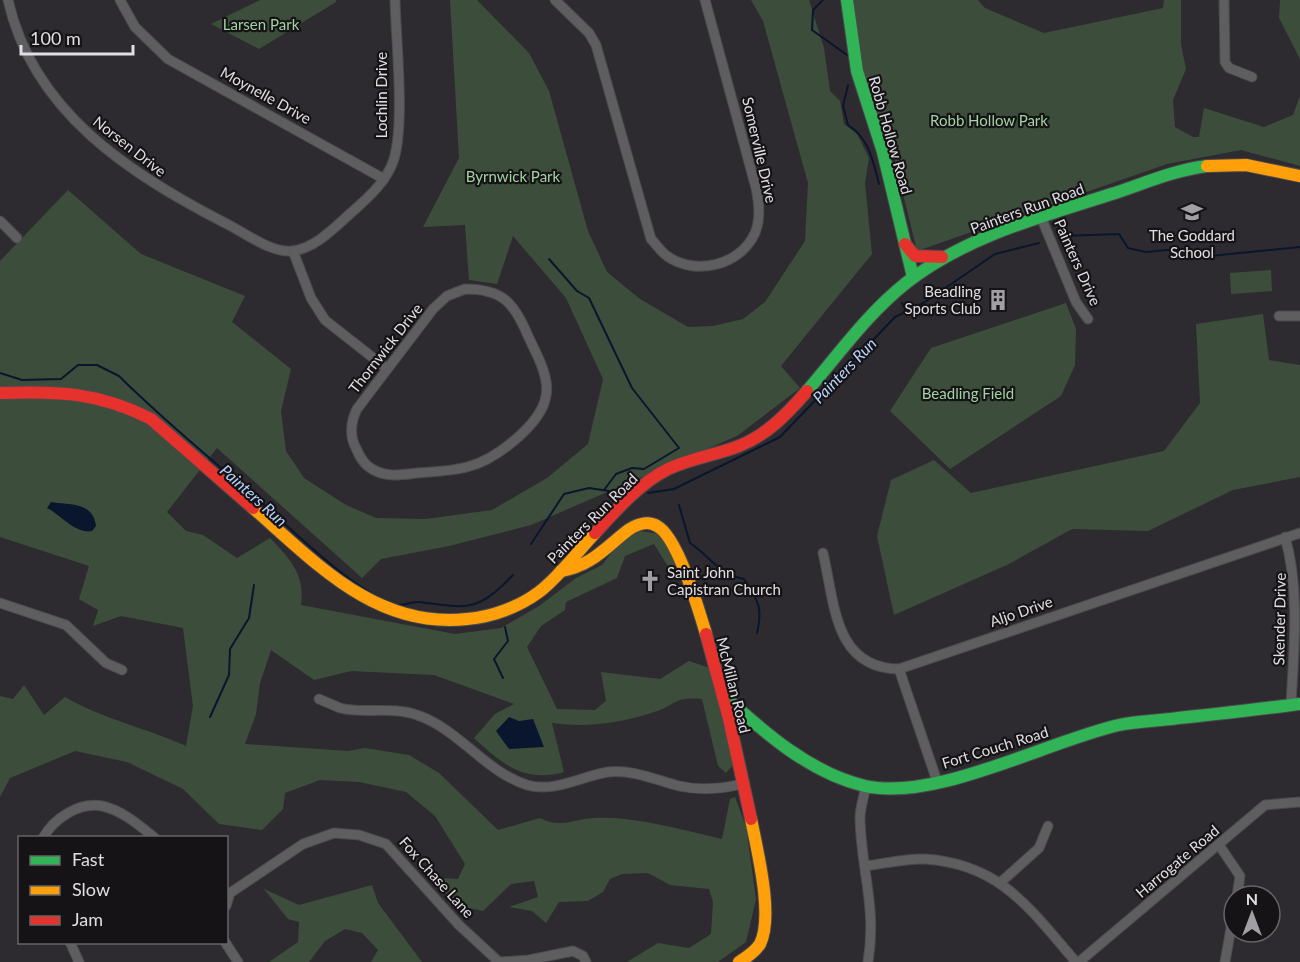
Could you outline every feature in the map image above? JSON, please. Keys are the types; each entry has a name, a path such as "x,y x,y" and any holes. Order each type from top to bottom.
{"street":[{"name":"Norsen Drive","path":"8,0 9,18 28,59 52,95 91,137 169,194 272,247 293,251"},
{"name":"Moynelle Drive","path":"120,0 135,27 168,59 384,179"},
{"name":"Lochlin Drive","path":"293,251 314,243 363,202 384,179 393,160 398,136 395,0"},
{"name":"Somerville Drive","path":"555,0 589,33 596,45 651,239 666,256 685,265 705,267 725,262 742,250 755,234 760,212 756,188 705,0"},
{"name":"Robb Hollow Road","path":"847,0 857,71 883,152 913,277"},
{"path":"1224,0 1225,62 1236,72 1252,77"},
{"name":"Painters Run Road","path":"0,393 56,391 92,394 125,404 151,419 363,599 398,614 428,620 485,618 518,607 561,572 622,507 656,476 691,460 731,449 764,433 790,409 880,305 913,277 946,257 1000,231 1199,166 1250,164 1300,176"},
{"name":"Painters Drive","path":"1041,217 1076,302 1088,320"},
{"path":"0,221 16,238"},
{"path":"903,242 915,256 946,257"},
{"path":"293,251 310,298 326,320 387,368"},
{"name":"Thornwick Drive","path":"465,289 487,289 506,298 519,314 543,371 547,394 542,412 532,425 494,454 469,466 388,476 370,468 362,461 353,443 352,432 352,419 357,409 387,368 447,296 465,289"},
{"path":"1279,316 1300,316"},
{"name":"McMillan Road","path":"561,572 577,568 604,552 621,534 635,526 648,523 659,526 668,533 680,557 724,696 764,892 764,931 756,953 739,962"},
{"name":"Aljo Drive","path":"899,669 1300,533"},
{"name":"Skender Drive","path":"1285,537 1293,557 1298,581 1296,704"},
{"path":"823,553 843,635 853,653 881,668 899,669 938,781"},
{"path":"0,603 66,625 106,663 122,670"},
{"name":"Fort Couch Road","path":"724,696 777,744 819,767 866,786 898,788 938,781 1103,729 1296,704"},
{"path":"319,699 341,708 389,709 416,715 441,726 499,773 530,786 563,785 609,772 639,774 681,786 716,790 742,784"},
{"path":"866,786 860,816 865,866 871,895 872,935 868,962"},
{"name":"Harrogate Road","path":"1078,962 1265,805 1300,801"},
{"path":"44,836 51,824 75,810 102,806 131,819 154,836"},
{"path":"1001,882 1039,848 1048,826"},
{"name":"Fox Chase Lane","path":"228,892 303,844 334,833 359,835 386,844 459,925 499,961 529,960 573,951 583,956 586,962"},
{"path":"1219,845 1240,876 1239,884"},
{"path":"865,866 923,859 966,865 1001,882 1078,962"},
{"path":"71,944 79,962"},
{"path":"226,944 238,962"},
{"path":"1225,962 1228,944"}],"green space":[{"name":"Larsen Park","path":"260,0 336,0 336,2 259,49 211,24"},
{"name":"Byrnwick Park","path":"450,0 477,0 529,53 549,91 588,231 607,272 640,299 688,327 713,326 743,319 765,302 805,241 808,183 763,21 751,0 809,0 824,48 830,91 840,101 844,124 857,134 869,158 865,183 872,254 781,366 800,388 737,436 531,525 449,546 381,559 362,578 217,448 167,512 186,531 203,535 237,558 270,538 295,568 301,585 301,605 455,634 501,628 539,606 576,578 602,565 622,539 640,531 659,534 667,543 680,571 672,573 654,544 625,556 617,578 566,602 565,610 541,626 527,647 557,709 595,710 606,701 601,672 660,679 689,661 713,669 733,765 726,773 718,766 702,699 680,700 654,712 616,722 591,725 552,723 564,772 537,775 514,769 494,756 474,738 495,714 514,704 434,675 351,671 314,680 271,650 260,683 256,714 245,744 348,751 365,748 409,755 439,773 498,830 540,818 561,823 610,818 658,824 722,839 730,799 735,797 746,827 756,899 746,942 718,962 627,962 658,943 689,948 711,934 713,902 709,889 670,885 648,873 622,874 610,879 603,892 588,901 559,902 546,923 532,911 509,907 538,897 534,881 511,884 483,911 449,904 441,878 458,879 465,864 435,816 406,792 359,782 320,780 285,793 283,809 262,830 219,824 183,789 127,762 75,751 10,778 0,797 0,696 13,699 24,685 44,715 65,697 79,705 186,746 193,706 183,628 121,616 93,626 98,610 79,599 89,566 0,537 0,261 68,190 141,254 245,296 232,322 291,369 281,411 286,451 304,478 346,505 376,518 426,519 492,510 547,478 588,444 603,379 566,298 513,236 497,284 469,280 465,225 423,227 459,158"},
{"name":"Robb Hollow Park","path":"852,0 978,0 985,8 1044,33 1163,8 1164,0 1181,0 1181,44 1186,69 1173,100 1175,127 1193,137 1199,137 1204,108 1264,127 1293,115 1300,96 1300,166 1241,150 1167,164 917,251 891,145 864,81"},
{"path":"1280,0 1300,0 1300,59 1279,18"},
{"path":"1271,270 1272,291 1231,294 1230,273"},
{"name":"Beadling Field","path":"1066,303 1076,329 1075,365 1061,396 950,469 890,411 931,348"},
{"path":"1263,314 1269,360 1300,365 1300,477 1233,490 1148,531 1072,529 1009,564 894,615 877,536 891,480 934,460 971,493 1164,451 1200,403 1196,324"},
{"path":"372,885 378,903 422,962 371,962 378,950 362,933 345,929 325,941 309,962 269,962 298,942 299,922 288,919 264,889 299,905"}],"water":[{"path":"51,502 86,509 94,518 96,526 92,531 74,527 47,508"},
{"path":"509,717 519,721 533,719 544,747 509,749 496,731"}],"waterway":[{"path":"823,0 813,10 812,30 847,55"},
{"path":"848,85 843,106 848,125 861,136 865,143 879,184"},
{"name":"Painters Run","path":"1062,236 1119,234 1128,248 1146,252 1178,249 1210,256 1300,247"},
{"name":"Painters Run","path":"648,493 674,489 780,437 895,317 925,302 995,254 1039,243"},
{"path":"549,259 577,291 589,298 632,388 679,448 644,469 632,468 616,474 604,490"},
{"path":"902,303 906,311"},
{"name":"Painters Run","path":"0,373 22,380 61,379 78,365 97,365 119,376 169,423 324,558 343,574 381,599 397,605 416,602 449,606 470,605 490,596 513,575"},
{"name":"Painters Run","path":"531,544 564,494 589,488 622,493"},
{"path":"679,505 690,543 721,569 744,579 753,593 759,610 757,633"},
{"path":"210,717 229,675 230,649 249,618 254,585"},
{"path":"503,678 494,659 508,641 505,627"}],"traffic: fast":[{"path":"847,0 857,71 883,152 913,277"},
{"path":"807,391 866,321 892,295 929,267 954,252 1033,219 1172,174 1207,166"},
{"path":"724,696 772,737 807,762 845,780 865,786 893,789 957,778 1119,725 1300,704"}],"traffic: slow":[{"path":"1207,166 1246,165 1300,176"},
{"path":"253,508 300,550 349,588 376,603 404,614 434,619 467,619 486,616 523,602 554,579 595,533"},
{"path":"561,571 572,569 589,561 634,527 645,523 653,524 665,533 673,544 693,593 706,634"},
{"path":"739,962 760,944 764,932 765,900 751,819"}],"traffic: jam":[{"path":"905,244 915,256 942,257"},
{"path":"595,533 629,497 658,475 677,465 730,449 759,436 776,423 807,391"},
{"path":"0,393 40,392 77,395 95,398 132,410 151,419 253,508"},
{"path":"706,634 729,719 751,819"}],"place":[{"name":"The Goddard School","path":"1192,212"},
{"name":"Beadling Sports Club","path":"998,300"},
{"name":"Saint John Capistran Church","path":"650,581"}]}
